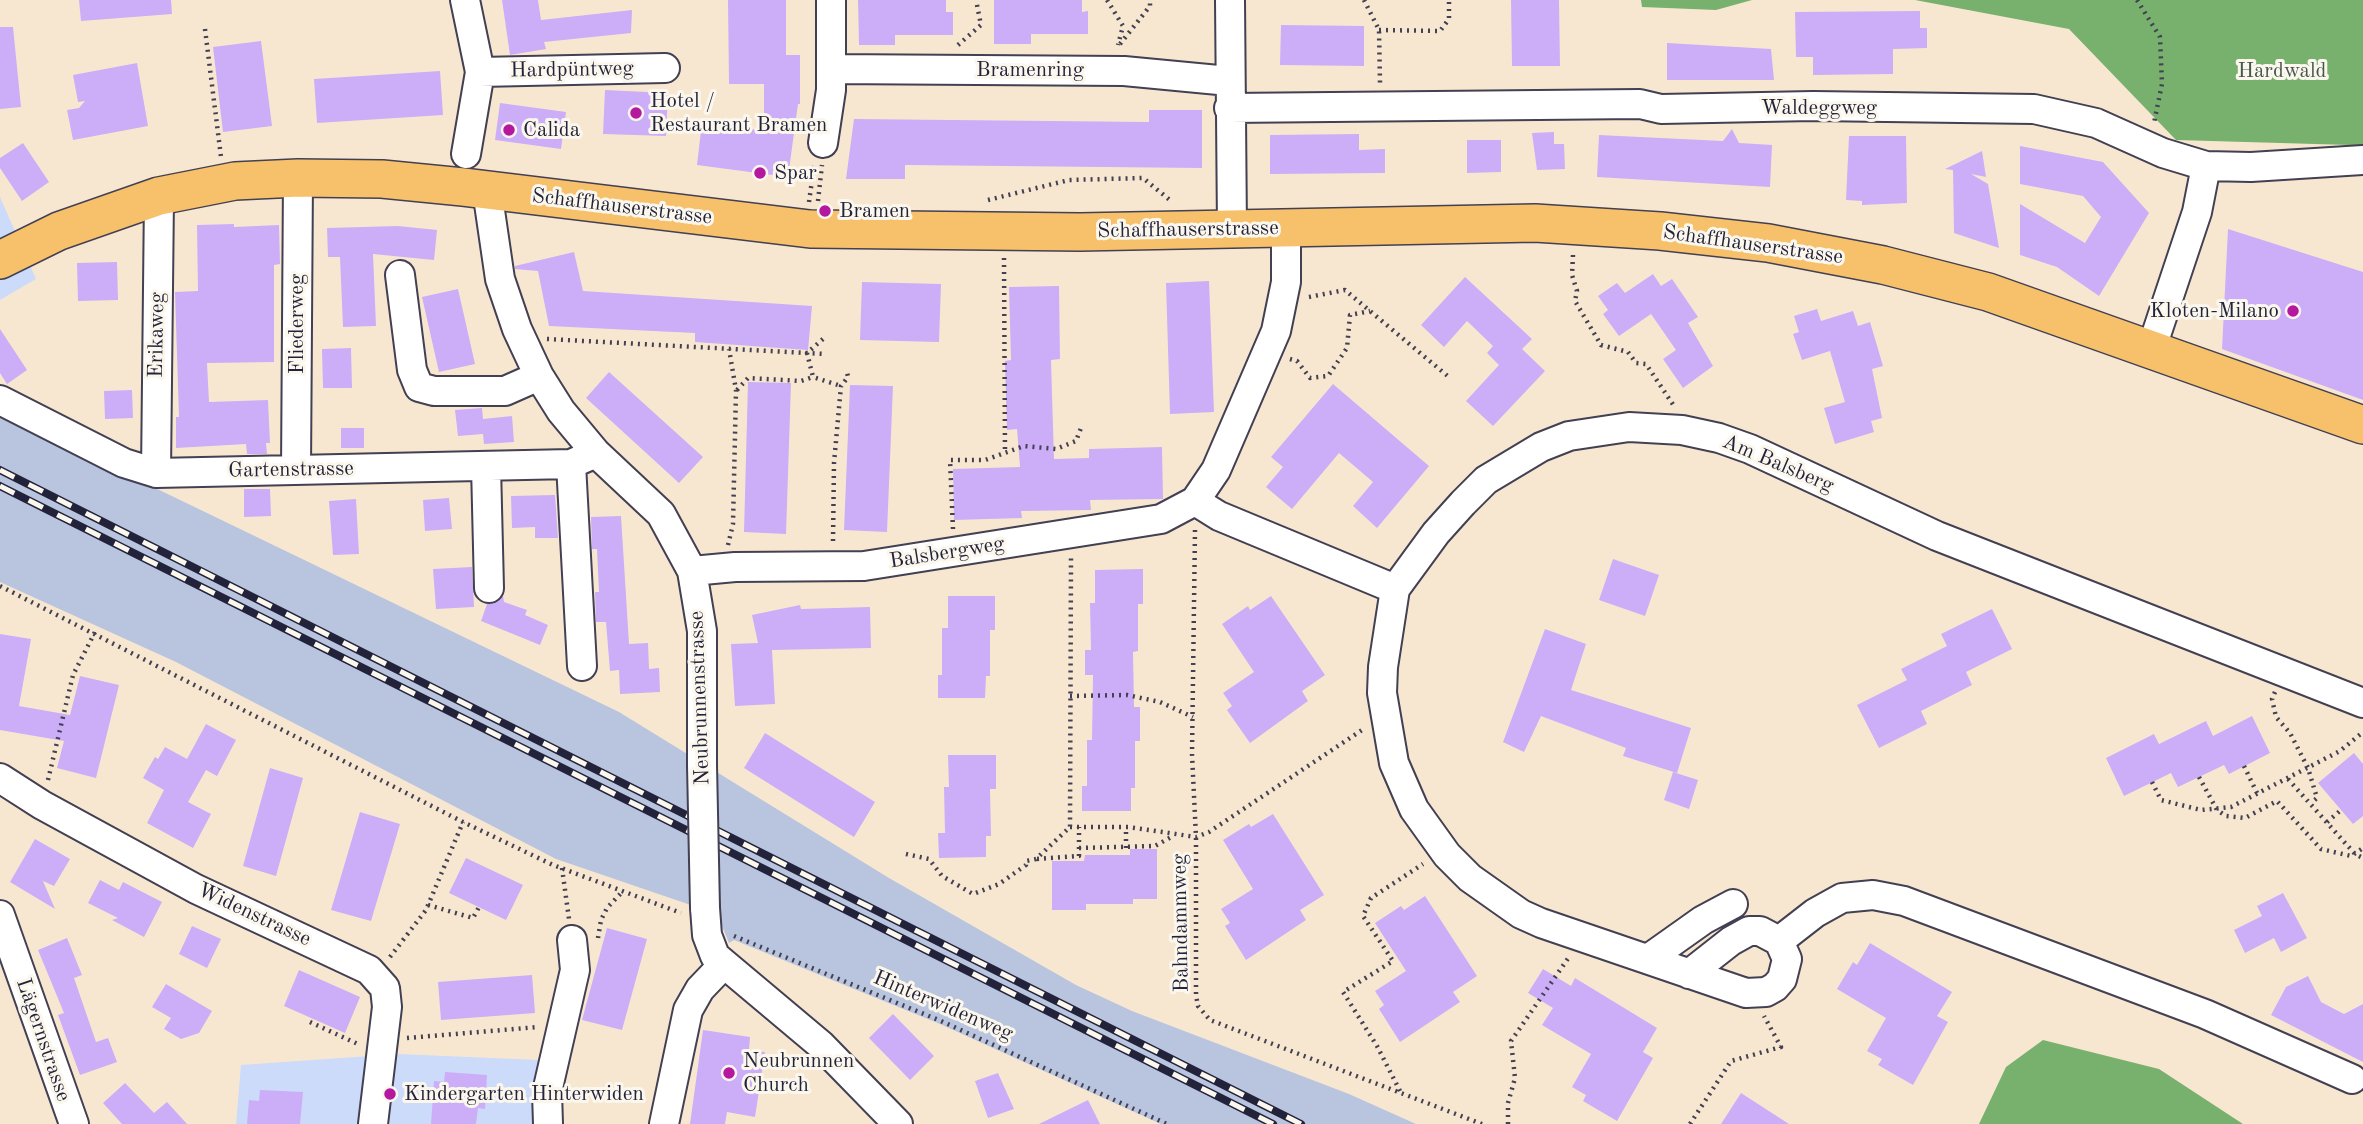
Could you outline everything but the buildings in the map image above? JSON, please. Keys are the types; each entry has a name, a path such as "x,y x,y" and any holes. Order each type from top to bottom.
{"main road":[{"name":"Schaffhauserstrasse","path":"0,260 59,231 159,196 235,181 298,178 382,179 809,218 1003,232 1535,223 1768,243 1883,265 1988,292 2363,425"}],"street":[{"name":"Hardpüntweg","path":"465,0 480,72 467,154"},
{"path":"823,143 831,69 831,0"},
{"path":"1230,0 1232,229"},
{"name":"Hardpüntweg","path":"480,72 665,68"},
{"name":"Bramenring","path":"831,69 1124,71 1229,94"},
{"name":"Waldeggweg","path":"1229,94 1380,108 1640,104 1661,109 1813,106 2034,109 2096,123 2145,146 2206,166 2251,167 2363,160"},
{"path":"2151,349 2197,212 2206,166"},
{"name":"Fliederweg","path":"296,470 298,178"},
{"name":"Neubrunnenstrasse","path":"487,190 500,279 517,329 539,376 561,411 584,458 661,514 692,571 702,631 705,915 709,946 723,965"},
{"name":"Erikaweg","path":"156,473 159,196"},
{"name":"Balsbergweg","path":"692,571 735,567 864,566 1161,519 1195,501 1216,470 1276,331 1286,282 1286,228"},
{"path":"400,275 410,358 419,387 434,391 505,391 539,376"},
{"name":"Gartenstrasse","path":"0,400 124,463 156,473 486,466 584,458"},
{"name":"Am Balsberg","path":"1779,941 1787,960 1782,979 1766,992 1746,993 1521,914 1469,878 1430,832 1402,784 1384,717 1383,667 1395,589 1436,533 1463,503 1513,461 1569,436 1619,428 1660,427 1719,438 1750,449 1937,536 2363,703"},
{"path":"582,666 584,458"},
{"path":"486,466 489,589"},
{"path":"1195,501 1219,516 1395,589"},
{"name":"Widenstrasse","path":"0,778 42,805 196,889 369,970 375,977"},
{"path":"1689,974 1731,941 1749,931 1760,931 1779,941 1815,913 1842,898 1872,895 1904,901 2205,1014 2352,1079"},
{"path":"1648,960 1703,920 1733,904"},
{"name":"Lägernstrasse","path":"0,915 74,1124"},
{"path":"548,1124 547,1091 575,970 572,940"},
{"path":"664,1124 688,1010 700,989 723,965 821,1045 898,1124"},
{"path":"373,1124 387,1007 385,988 375,977"}],"path":[{"path":"952,50 981,25 976,0"},
{"path":"1107,0 1123,26 1120,44"},
{"path":"1107,50 1120,44 1150,6 1150,0"},
{"path":"1364,0 1379,30 1380,108"},
{"path":"1379,30 1440,30 1449,19 1449,0"},
{"path":"2137,0 2160,37 2162,84 2156,120 2145,146"},
{"path":"205,29 221,160"},
{"path":"809,218 818,195 823,143"},
{"path":"809,218 816,151 823,143"},
{"path":"980,202 1069,180 1143,178 1173,202"},
{"path":"1573,244 1575,301 1584,320 1601,345 1628,352 1636,363 1646,364 1678,414"},
{"path":"1004,253 1005,453"},
{"path":"1282,303 1345,290 1450,378"},
{"path":"1279,355 1297,361 1310,378 1328,376 1347,348 1350,315 1370,311"},
{"path":"539,338 826,354"},
{"path":"807,353 824,339"},
{"path":"728,553 733,524 736,390 729,349"},
{"path":"807,353 813,377"},
{"path":"833,544 834,463 841,386 848,377 848,372"},
{"path":"736,390 748,378 801,381 813,377 841,386"},
{"path":"953,538 950,460 985,460 1024,446 1056,449 1076,441 1081,428"},
{"name":"Bahndammweg","path":"1195,530 1193,717 1196,995 1203,1015 1210,1020 1482,1124"},
{"path":"1070,827 1072,533"},
{"name":"Hinterwidenweg","path":"0,586 95,632 463,822 562,868 623,891 705,915 1167,1124"},
{"path":"42,805 73,675 95,632"},
{"path":"2282,672 2272,699 2276,717 2290,733 2308,768 2317,798 2311,803"},
{"path":"1070,696 1127,695 1160,702 1193,717"},
{"path":"1037,859 1070,827 1126,827 1196,837 1209,832 1363,729 1374,725"},
{"path":"2152,782 2161,800 2201,810 2217,810 2259,795 2340,751 2363,732"},
{"path":"2244,766 2259,795"},
{"path":"2199,777 2217,810 2226,816 2245,818 2277,801 2321,849 2350,856 2363,848"},
{"path":"2288,779 2355,854 2363,858"},
{"path":"2327,822 2341,810"},
{"path":"375,977 428,905 463,822"},
{"path":"906,854 929,859 942,876 972,894 999,884 1026,865 1026,861 1079,856 1079,827"},
{"path":"1126,827 1126,848"},
{"path":"1079,848 1155,846 1173,835"},
{"path":"1400,1092 1377,1046 1343,992 1393,961 1363,916 1371,898 1434,857"},
{"path":"562,868 572,940 578,936 597,940 601,920 607,908 623,891"},
{"path":"428,905 473,918 478,907"},
{"path":"1508,1124 1508,1103 1515,1078 1511,1041 1575,948"},
{"path":"1690,1124 1731,1062 1782,1047 1760,1009"},
{"path":"310,1022 381,1045 414,1039 561,1025"}],"shaded area":[{"path":"0,197 36,279 0,300"},
{"path":"0,413 619,712 889,878 1076,985 1132,1011 1349,1094 1416,1124 1161,1124 940,1024 734,940 729,943 717,914 556,859 176,662 0,582"},
{"name":"Kindergarten Hinterwiden","path":"398,1054 540,1060 541,1124 236,1124 241,1065"}],"green space":[{"path":"1641,0 1752,0 1716,10 1642,7"},
{"name":"Hardwald","path":"1915,0 2363,0 2363,150 2350,145 2176,140 2069,29"},
{"path":"2043,1040 2159,1069 2243,1124 1979,1124 2006,1067"}],"railway":[{"path":"0,470 1301,1124"},
{"path":"0,486 1273,1124"}],"place":[{"name":"Hotel / Restaurant Bramen","path":"636,113"},
{"name":"Calida","path":"509,130"},
{"name":"Spar","path":"760,173"},
{"name":"Bramen","path":"825,211"},
{"name":"Kloten-Milano","path":"2293,311"},
{"name":"Neubrunnen Church","path":"729,1073"},
{"name":"Kindergarten Hinterwiden","path":"390,1094"}]}
